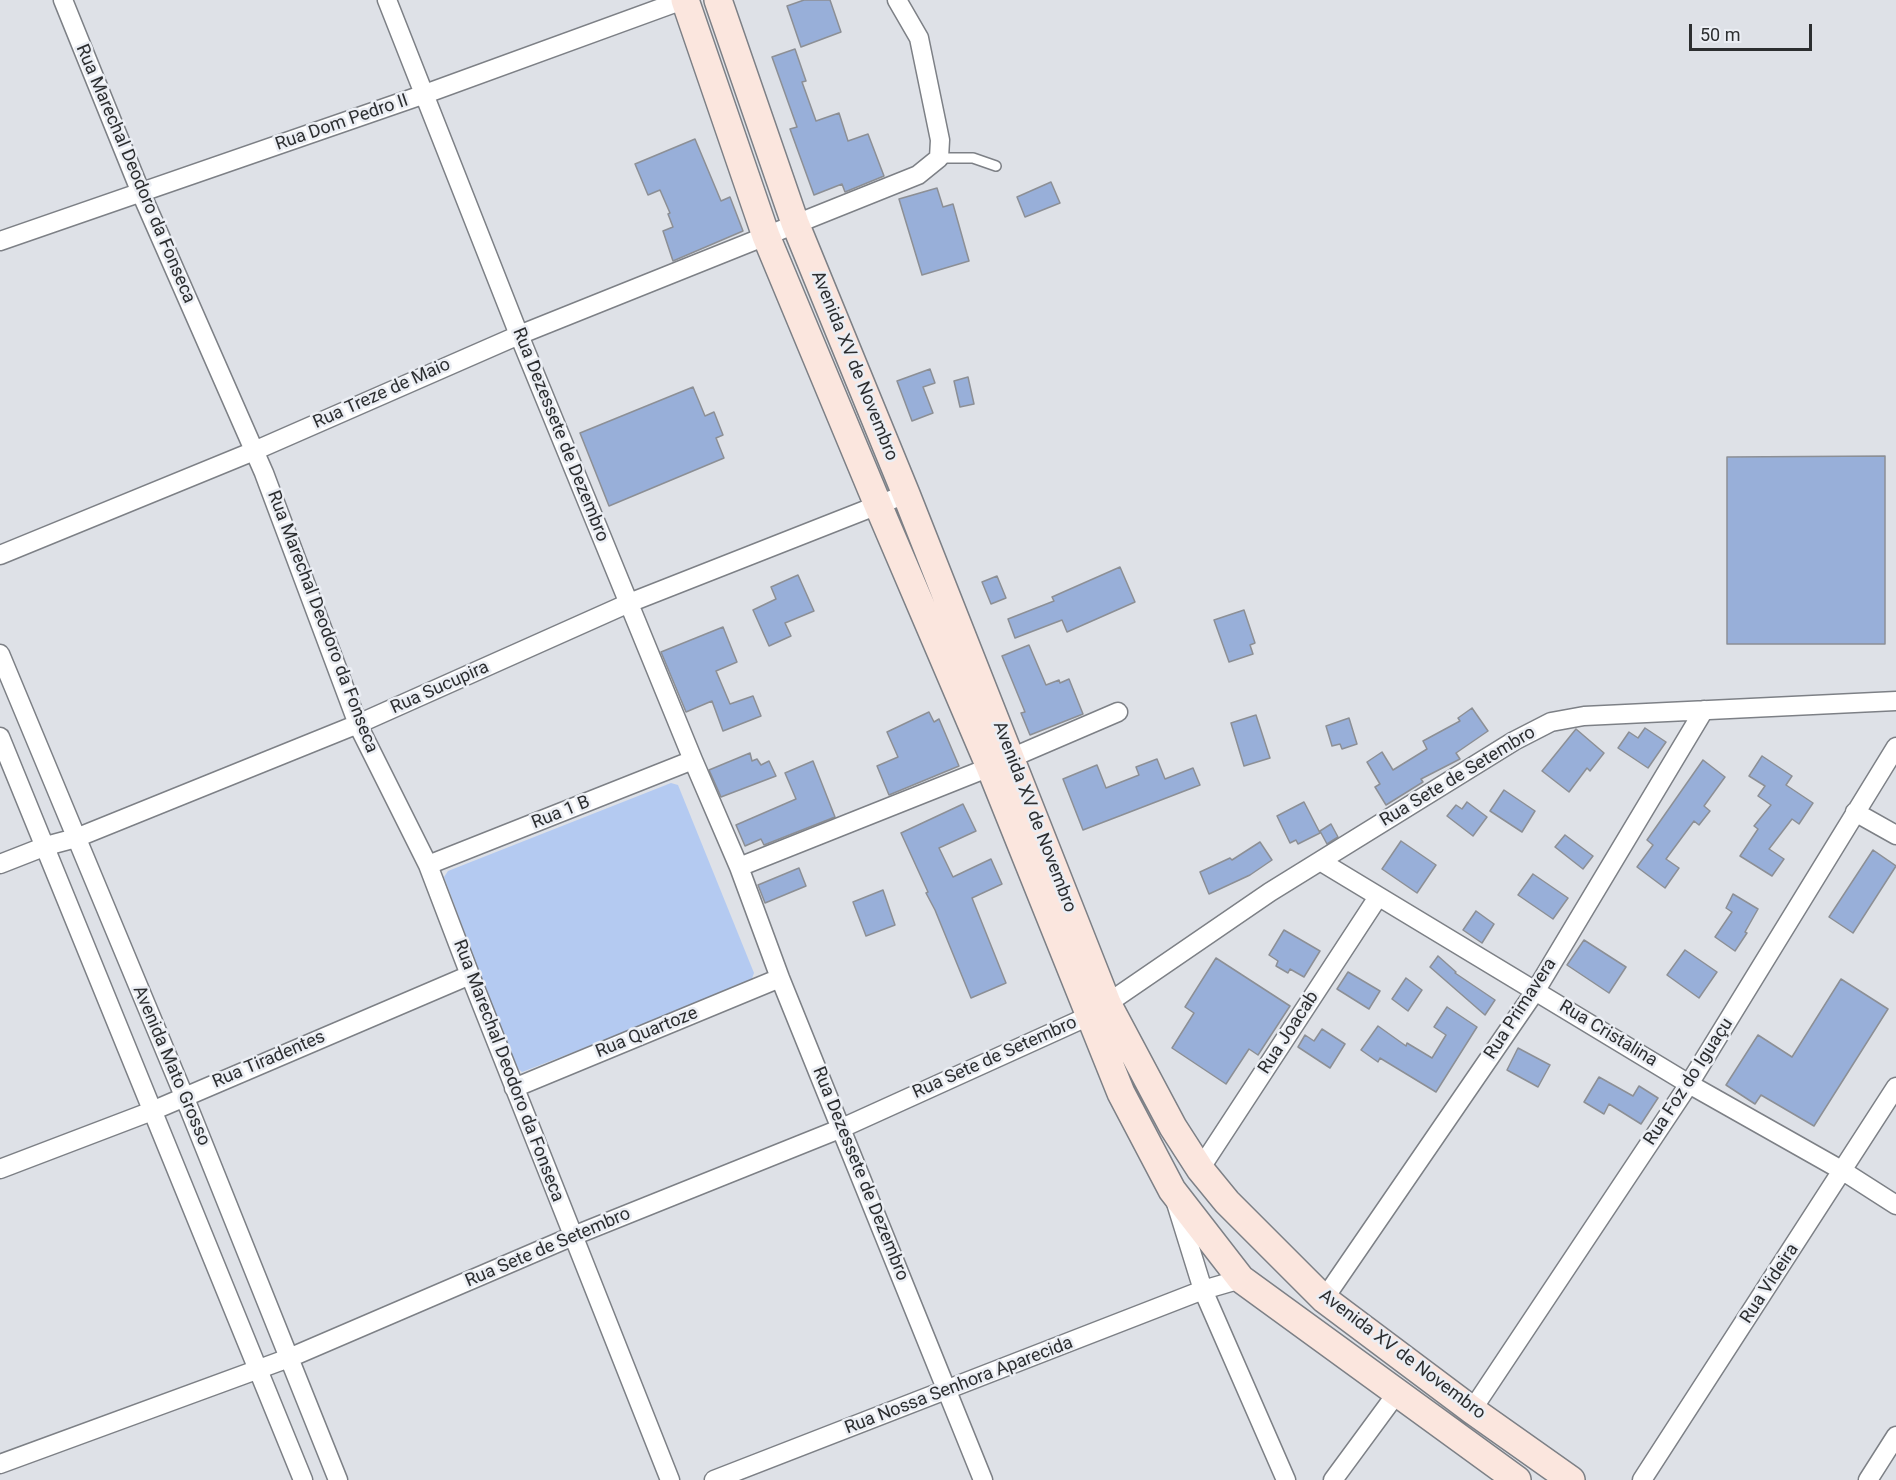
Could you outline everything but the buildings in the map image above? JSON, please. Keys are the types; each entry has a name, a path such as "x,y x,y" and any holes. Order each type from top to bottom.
{"main road":[{"name":"Avenida XV de Novembro","path":"684,0 766,236 878,505 1001,763"},
{"name":"Avenida XV de Novembro","path":"718,0 795,223 906,494 1001,763 1098,1009 1121,1093 1172,1190 1241,1279 1517,1480"},
{"name":"Avenida XV de Novembro","path":"1098,1009 1200,1169 1227,1202 1323,1299 1472,1410 1571,1480"}],"street":[{"name":"Rua Marechal Deodoro da Fonseca","path":"63,0 141,194 254,451 358,724 428,865 670,1480"},
{"name":"Rua Dezessete de Dezembro","path":"387,0 519,335 739,867 780,978 983,1480"},
{"name":"Rua Dom Pedro II","path":"0,242 425,94 684,0"},
{"path":"897,0 919,38 940,140 939,158"},
{"name":"Rua Treze de Maio","path":"0,555 254,451 519,335 918,175 939,158"},
{"name":"Rua Sucupira","path":"0,864 46,846 76,838 358,724 629,603 906,494"},
{"name":"Avenida Mato Grosso","path":"0,654 184,1096 338,1480"},
{"name":"Rua Sete de Setembro","path":"0,1464 259,1371 573,1236 842,1128 1098,1009 1270,892 1514,741 1551,722 1584,716 1896,701"},
{"name":"Rua Primavera","path":"1323,1299 1536,990 1704,710"},
{"path":"739,867 1001,763 1118,711"},
{"name":"Avenida Mato Grosso","path":"0,737 303,1480"},
{"name":"Rua Foz do Iguaçu","path":"1472,1410 1689,1084 1896,747"},
{"name":"Rua 1 B","path":"428,865 693,760"},
{"path":"1855,812 1896,835"},
{"name":"Rua Cristalina","path":"1320,861 1689,1084 1843,1171 1896,1206"},
{"name":"Rua Joacab","path":"1200,1169 1378,897"},
{"name":"Rua Tiradentes","path":"0,1169 152,1111 470,975"},
{"name":"Rua Quartoze","path":"514,1088 780,978"},
{"name":"Rua Videira","path":"1642,1480 1896,1087"},
{"path":"1172,1190 1203,1290 1286,1480"},
{"name":"Rua Nossa Senhora Aparecida","path":"714,1480 1203,1290 1241,1279"},
{"path":"1333,1480 1397,1393"},
{"path":"1868,1480 1896,1436"}],"lane":[{"path":"939,158 973,158 996,166"}],"shaded area":[{"path":"671,783 678,785 754,973 750,984 522,1072 514,1065 444,877 448,871"}]}
